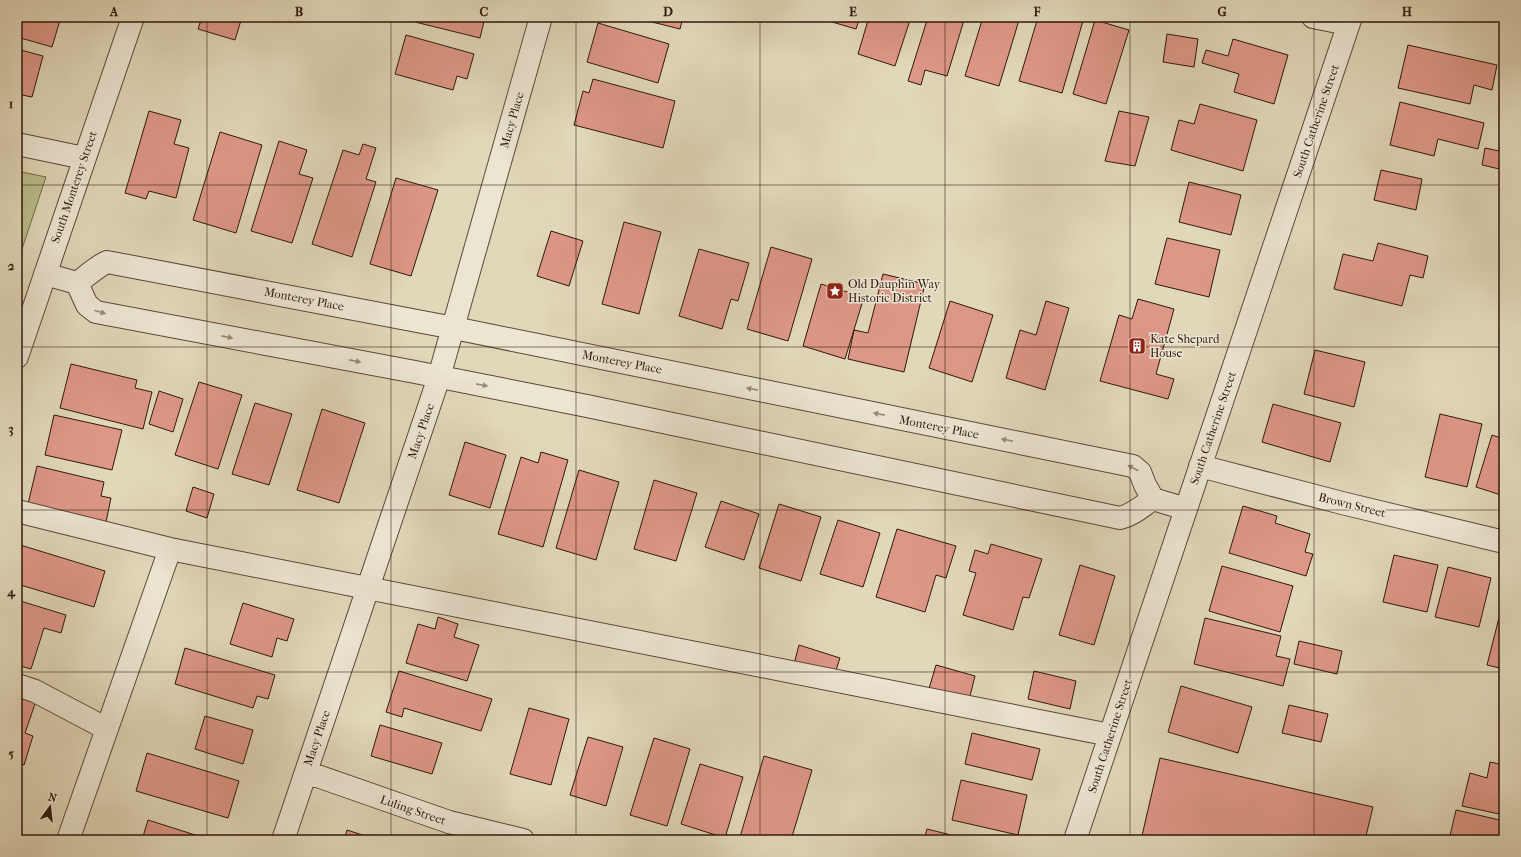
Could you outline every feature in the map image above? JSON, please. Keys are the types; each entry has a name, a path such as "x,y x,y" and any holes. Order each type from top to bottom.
{"street":[{"name":"South Monterey Street","path":"17,357 133,17"},
{"name":"Macy Place","path":"283,840 439,377 541,17"},
{"path":"1313,17 1350,21"},
{"name":"South Catherine Street","path":"1075,840 1350,21"},
{"path":"17,144 84,158"},
{"name":"Monterey Place","path":"77,283 90,275 100,265 107,262 454,328 1133,466 1140,472 1153,499"},
{"path":"45,274 77,283 87,305 96,312 610,411 1120,518 1130,516 1140,506 1153,499 1186,509"},
{"name":"Brown Street","path":"1200,466 1342,503 1504,542"},
{"path":"17,512 170,549 1110,736"},
{"path":"68,840 170,549"},
{"path":"17,685 35,691 107,729"},
{"name":"Luling Street","path":"306,772 449,822 523,840"}],"green space":[{"path":"17,171 46,177 17,264"}],"building":[{"path":"17,17 61,17 52,47 17,37"},
{"path":"202,17 242,17 235,40 198,29"},
{"path":"417,17 485,17 480,38 415,22"},
{"path":"632,17 683,17 680,29"},
{"path":"778,17 788,17 787,20"},
{"path":"815,17 860,17 856,29"},
{"path":"869,17 911,17 895,66 858,54"},
{"path":"928,17 965,17 947,76 925,70 921,85 908,81"},
{"path":"983,17 1020,17 999,86 965,76"},
{"path":"1038,17 1068,17 1083,21 1062,93 1019,81"},
{"path":"1095,20 1129,30 1106,104 1073,94"},
{"path":"598,23 669,44 658,83 587,62"},
{"path":"1167,34 1198,39 1194,67 1163,62"},
{"path":"406,35 474,54 467,79 457,76 453,90 395,74"},
{"path":"1233,39 1288,55 1274,104 1234,92 1239,74 1202,63 1206,50 1228,56"},
{"path":"1408,45 1497,65 1492,90 1474,85 1470,104 1398,88"},
{"path":"17,49 43,56 32,97 17,94"},
{"path":"1504,67 1504,88 1499,87"},
{"path":"593,79 675,101 663,148 574,125 583,91 589,93"},
{"path":"1400,102 1484,123 1478,149 1438,139 1434,156 1390,145"},
{"path":"1200,104 1257,120 1243,171 1171,150 1179,120 1194,124"},
{"path":"149,111 181,120 174,144 189,148 176,198 149,191 146,199 125,193"},
{"path":"1119,111 1149,117 1135,166 1105,161"},
{"path":"220,132 262,145 236,233 193,220"},
{"path":"279,141 307,150 299,174 313,178 292,243 251,231"},
{"path":"363,144 376,148 366,179 376,182 352,257 312,244 343,150 359,155"},
{"path":"1485,148 1504,152 1504,170 1482,165"},
{"path":"1381,170 1422,179 1416,210 1374,200"},
{"path":"396,178 438,190 411,276 370,264"},
{"path":"1189,182 1241,195 1231,235 1179,222"},
{"path":"624,222 661,232 639,314 602,304"},
{"path":"551,231 583,241 569,286 537,276"},
{"path":"1167,238 1220,250 1209,297 1155,284"},
{"path":"1378,243 1428,256 1423,278 1410,275 1402,306 1334,289 1343,254 1373,261"},
{"path":"771,247 812,259 788,341 747,329"},
{"path":"699,249 749,263 738,301 731,299 722,329 679,316"},
{"path":"883,274 925,284 904,372 848,359 854,330 868,333"},
{"path":"821,284 864,297 845,359 803,346"},
{"name":"Kate Shepard House","path":"1138,299 1174,309 1156,374 1174,379 1168,399 1100,381 1119,315 1132,319"},
{"path":"950,301 993,315 972,382 929,368"},
{"path":"1046,301 1069,308 1045,390 1006,378 1020,330 1036,335"},
{"path":"1315,350 1365,362 1354,407 1304,394"},
{"path":"71,364 137,380 135,388 152,392 143,429 60,408"},
{"path":"199,382 242,395 218,469 175,455"},
{"path":"159,391 183,399 173,432 149,424"},
{"path":"255,403 292,414 269,485 232,474"},
{"path":"1273,404 1341,423 1330,462 1262,442"},
{"path":"322,409 365,423 339,503 297,490"},
{"path":"1440,414 1482,424 1467,487 1425,477"},
{"path":"54,415 122,430 112,470 45,455"},
{"path":"1492,435 1504,439 1504,496 1476,487"},
{"path":"465,442 506,455 490,508 449,495"},
{"path":"541,452 568,460 543,547 498,534 521,457 538,463"},
{"path":"37,466 104,482 101,496 111,498 106,522 28,504"},
{"path":"579,470 619,482 596,560 556,548"},
{"path":"654,480 697,493 676,561 634,549"},
{"path":"193,487 214,494 207,518 186,511"},
{"path":"721,501 759,514 744,560 705,547"},
{"path":"779,504 821,517 801,581 759,568"},
{"path":"1243,506 1277,516 1275,523 1310,534 1305,552 1313,554 1306,576 1229,553"},
{"path":"838,520 880,533 863,587 820,574"},
{"path":"897,529 956,546 946,578 936,575 925,612 876,597"},
{"path":"17,544 105,571 94,607 17,584"},
{"path":"991,544 1042,559 1029,598 1023,597 1013,630 963,615 976,573 969,571 975,550 988,554"},
{"path":"1394,555 1438,565 1427,612 1383,602"},
{"path":"1080,565 1115,576 1094,645 1059,635"},
{"path":"1222,566 1293,586 1280,632 1209,611"},
{"path":"1448,567 1491,578 1479,627 1435,617"},
{"path":"1504,598 1504,669 1487,665"},
{"path":"17,600 66,615 61,633 44,628 31,669 17,665"},
{"path":"243,603 294,619 287,641 277,638 272,657 230,644"},
{"path":"438,617 458,624 454,637 479,645 467,681 406,663 418,624 435,629"},
{"path":"1205,618 1281,636 1276,656 1290,659 1283,686 1194,664"},
{"path":"1299,641 1342,651 1337,674 1294,664"},
{"path":"799,645 840,658 834,676 794,664"},
{"path":"185,648 275,675 268,699 257,696 253,708 175,684"},
{"path":"936,665 975,676 968,704 928,692"},
{"path":"399,671 492,699 481,731 404,708 402,717 386,712"},
{"path":"1034,671 1076,681 1070,709 1028,699"},
{"path":"1181,686 1252,707 1238,753 1168,732"},
{"path":"17,691 37,698 25,733 33,736 24,765 17,762"},
{"path":"1289,705 1328,714 1321,742 1282,733"},
{"path":"529,708 569,719 551,785 510,774"},
{"path":"205,716 253,730 243,764 195,749"},
{"path":"380,725 442,743 432,774 371,756"},
{"path":"972,733 1040,749 1032,780 965,764"},
{"path":"588,737 623,747 606,806 570,795"},
{"path":"654,738 690,749 667,826 630,815"},
{"path":"147,753 239,781 228,818 136,791"},
{"path":"764,756 812,770 791,840 752,840 740,837"},
{"path":"1160,758 1373,807 1365,840 1141,840"},
{"path":"1490,762 1504,765 1504,815 1462,806 1470,773 1487,778"},
{"path":"700,764 743,777 725,838 681,824"},
{"path":"961,780 1027,795 1018,835 952,820"},
{"path":"1456,810 1504,821 1504,840 1449,840"},
{"path":"148,820 211,840 142,840"},
{"path":"927,829 971,840 924,840"},
{"path":"347,830 378,840 344,840"}],"place":[{"name":"Old Dauphin Way Historic District","path":"835,291"},
{"name":"Kate Shepard House","path":"1137,346"}]}
